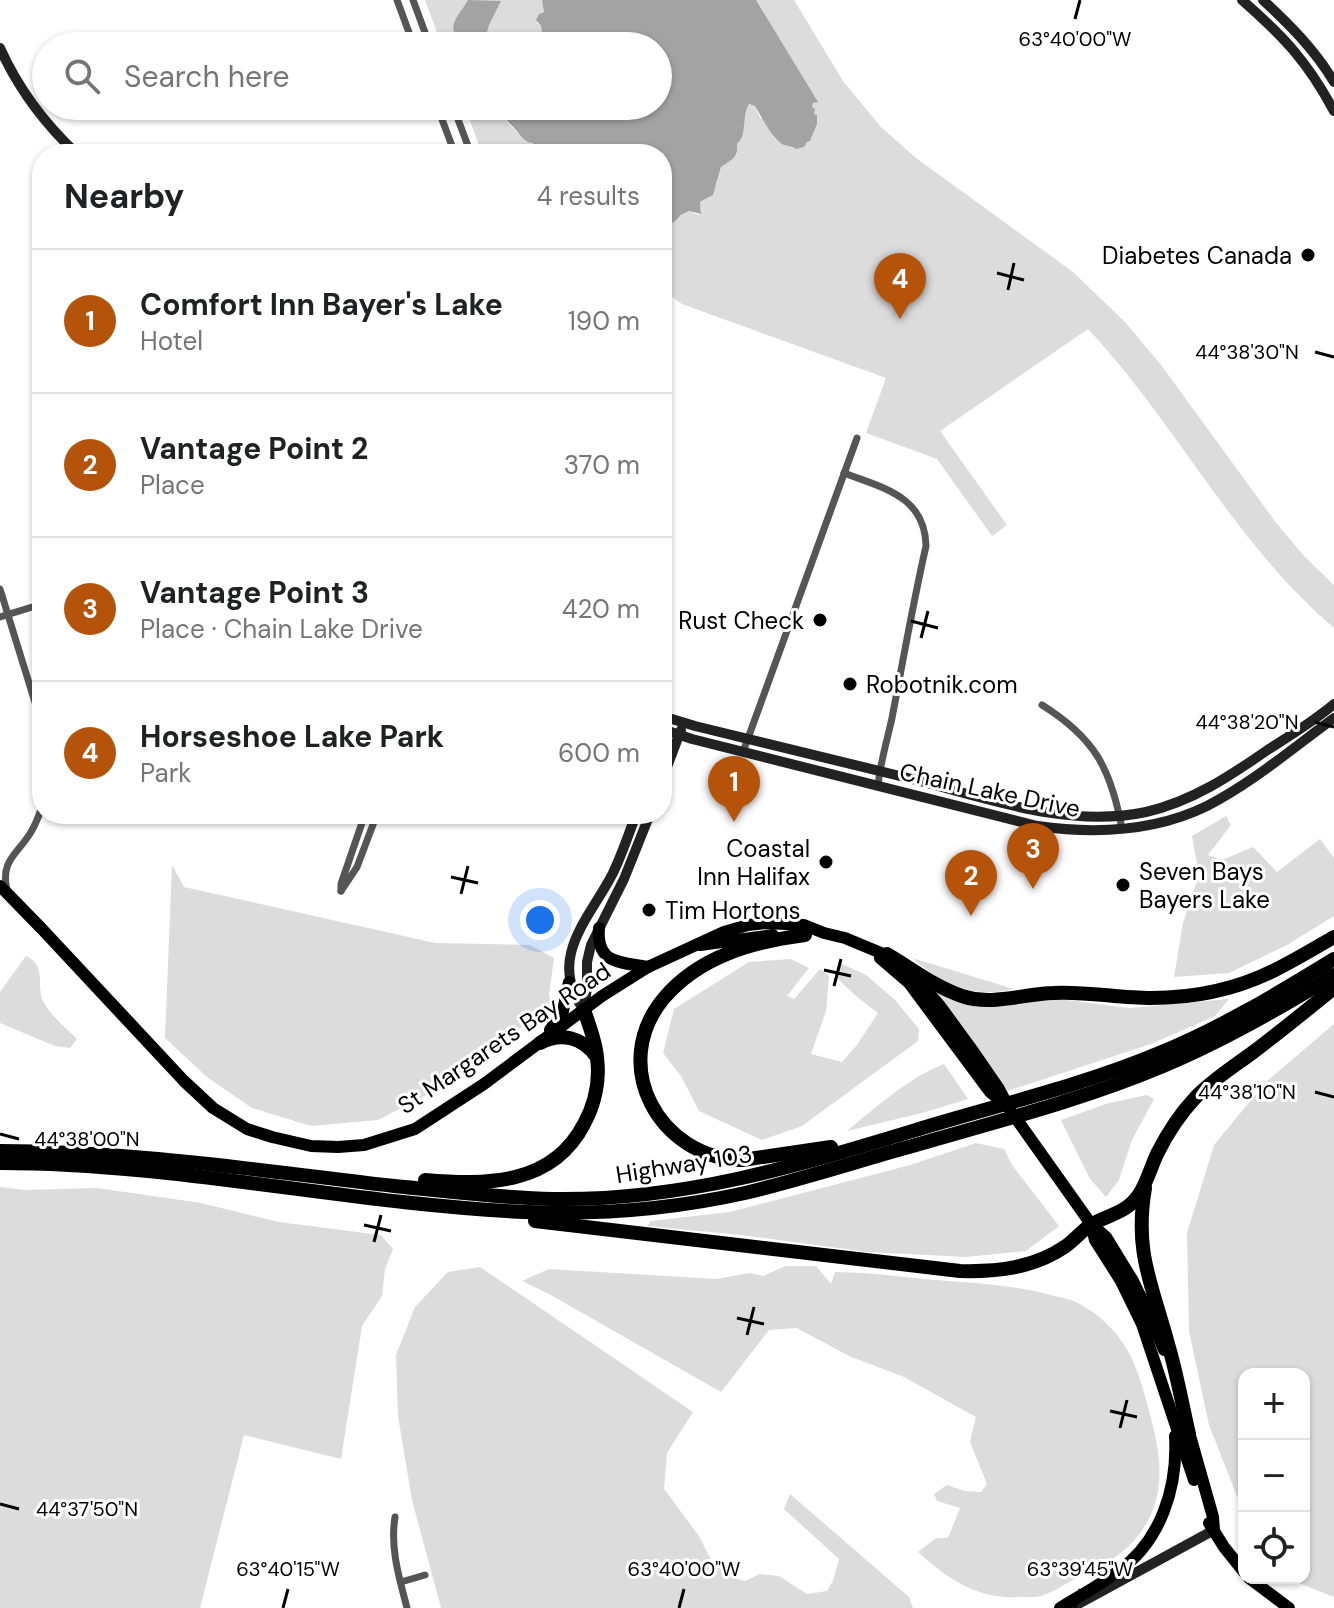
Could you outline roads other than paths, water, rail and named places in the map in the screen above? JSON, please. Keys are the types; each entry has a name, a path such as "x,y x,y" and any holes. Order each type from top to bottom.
{"highway":[{"path":"805,935 726,953 690,974 664,998 651,1020 642,1049 643,1080 651,1104 662,1122 680,1140 703,1153 727,1159 757,1159 906,1133"},
{"path":"887,954 943,988 976,1000 1054,993 1148,998 1212,992 1254,979 1334,937"},
{"name":"Highway 103","path":"1031,1104 1181,1044 1334,959"},
{"name":"Highway 103","path":"0,1163 115,1168 525,1212 588,1212 695,1202 787,1182 982,1118 1126,1081 1182,1058 1269,1014 1334,975"},
{"path":"456,1206 468,1212 960,1271 1010,1269 1039,1260 1064,1247 1091,1224 1131,1204 1142,1191 1174,1123 1195,1098 1334,988"},
{"path":"190,1163 201,1161 447,1181 487,1181 526,1175 555,1160 566,1150 588,1115 594,1097 597,1059 584,1010"},
{"path":"540,1043 556,1037 573,1038 588,1046 597,1059"},
{"name":"Highway 103","path":"0,1151 79,1153 190,1163 501,1197 602,1198 665,1193 725,1183 906,1133 982,1118"},
{"path":"1148,1175 1141,1218 1144,1260 1168,1343 1189,1434"}],"main road":[{"name":"St Margarets Bay Road","path":"4,890 193,1090 247,1129 311,1146 364,1145 415,1129 484,1084 648,967 724,932 766,923 804,925 887,954 913,975 940,1006 1091,1224 1106,1237 1133,1281 1170,1370 1213,1517 1214,1530"},
{"path":"599,928 599,946 610,958 624,964 648,967"},
{"name":"St Margarets Bay Road","path":"698,946 771,935 824,933"},
{"name":"St Margarets Bay Road","path":"871,950 909,983 990,1092 1010,1110"},
{"path":"540,1043 563,1011 569,982"},
{"name":"St Margarets Bay Road","path":"1091,1224 1095,1240 1121,1281 1142,1324 1206,1518 1238,1565"},
{"path":"1060,1608 1125,1566 1158,1525 1170,1497 1175,1467 1175,1436 1169,1406"},
{"path":"1257,1584 1289,1608"}],"street":[{"path":"397,0 409,32"},
{"path":"413,0 425,32"},
{"path":"1263,0 1312,50 1334,82"},
{"path":"1245,1 1296,51 1334,111"},
{"path":"0,48 32,103"},
{"path":"45,120 67,144"},
{"path":"442,120 451,144"},
{"path":"458,120 467,144"},
{"path":"743,752 857,438"},
{"path":"844,473 904,498 919,516 926,539 878,786"},
{"path":"0,589 4,616 32,696"},
{"path":"4,616 32,607"},
{"name":"Chain Lake Drive","path":"672,719 1044,812 1072,816 1120,816 1174,804 1201,793 1232,776 1334,704"},
{"path":"1042,705 1073,726 1097,754 1110,780 1122,829"},
{"name":"Chain Lake Drive","path":"672,734 1037,826 1083,831 1122,829 1179,817 1206,806 1244,784 1334,718"},
{"path":"672,754 684,723"},
{"path":"4,890 4,873 11,857 35,824"},
{"path":"362,824 341,891 357,867 373,826 371,824"},
{"path":"584,1010 569,982 571,955 577,934 613,872 632,824"},
{"path":"584,1010 588,954 646,824"},
{"path":"0,861 11,857"},
{"path":"395,1517 394,1555 407,1608"},
{"path":"1071,1608 1214,1530"},
{"path":"401,1582 425,1575"}],"place":[{"name":"Diabetes Canada","path":"1308,255"},
{"name":"Horseshoe Lake Park","path":"900,319"},
{"name":"Rust Check","path":"820,620"},
{"name":"Robotnik.com","path":"850,684"},
{"name":"Comfort Inn Bayer's Lake","path":"734,822"},
{"name":"Coastal Inn Halifax","path":"826,862"},
{"name":"Seven Bays Bayers Lake","path":"1123,885"},
{"name":"Vantage Point 3","path":"1033,889"},
{"name":"Tim Hortons","path":"649,910"},
{"name":"Vantage Point 2","path":"971,916"}]}
